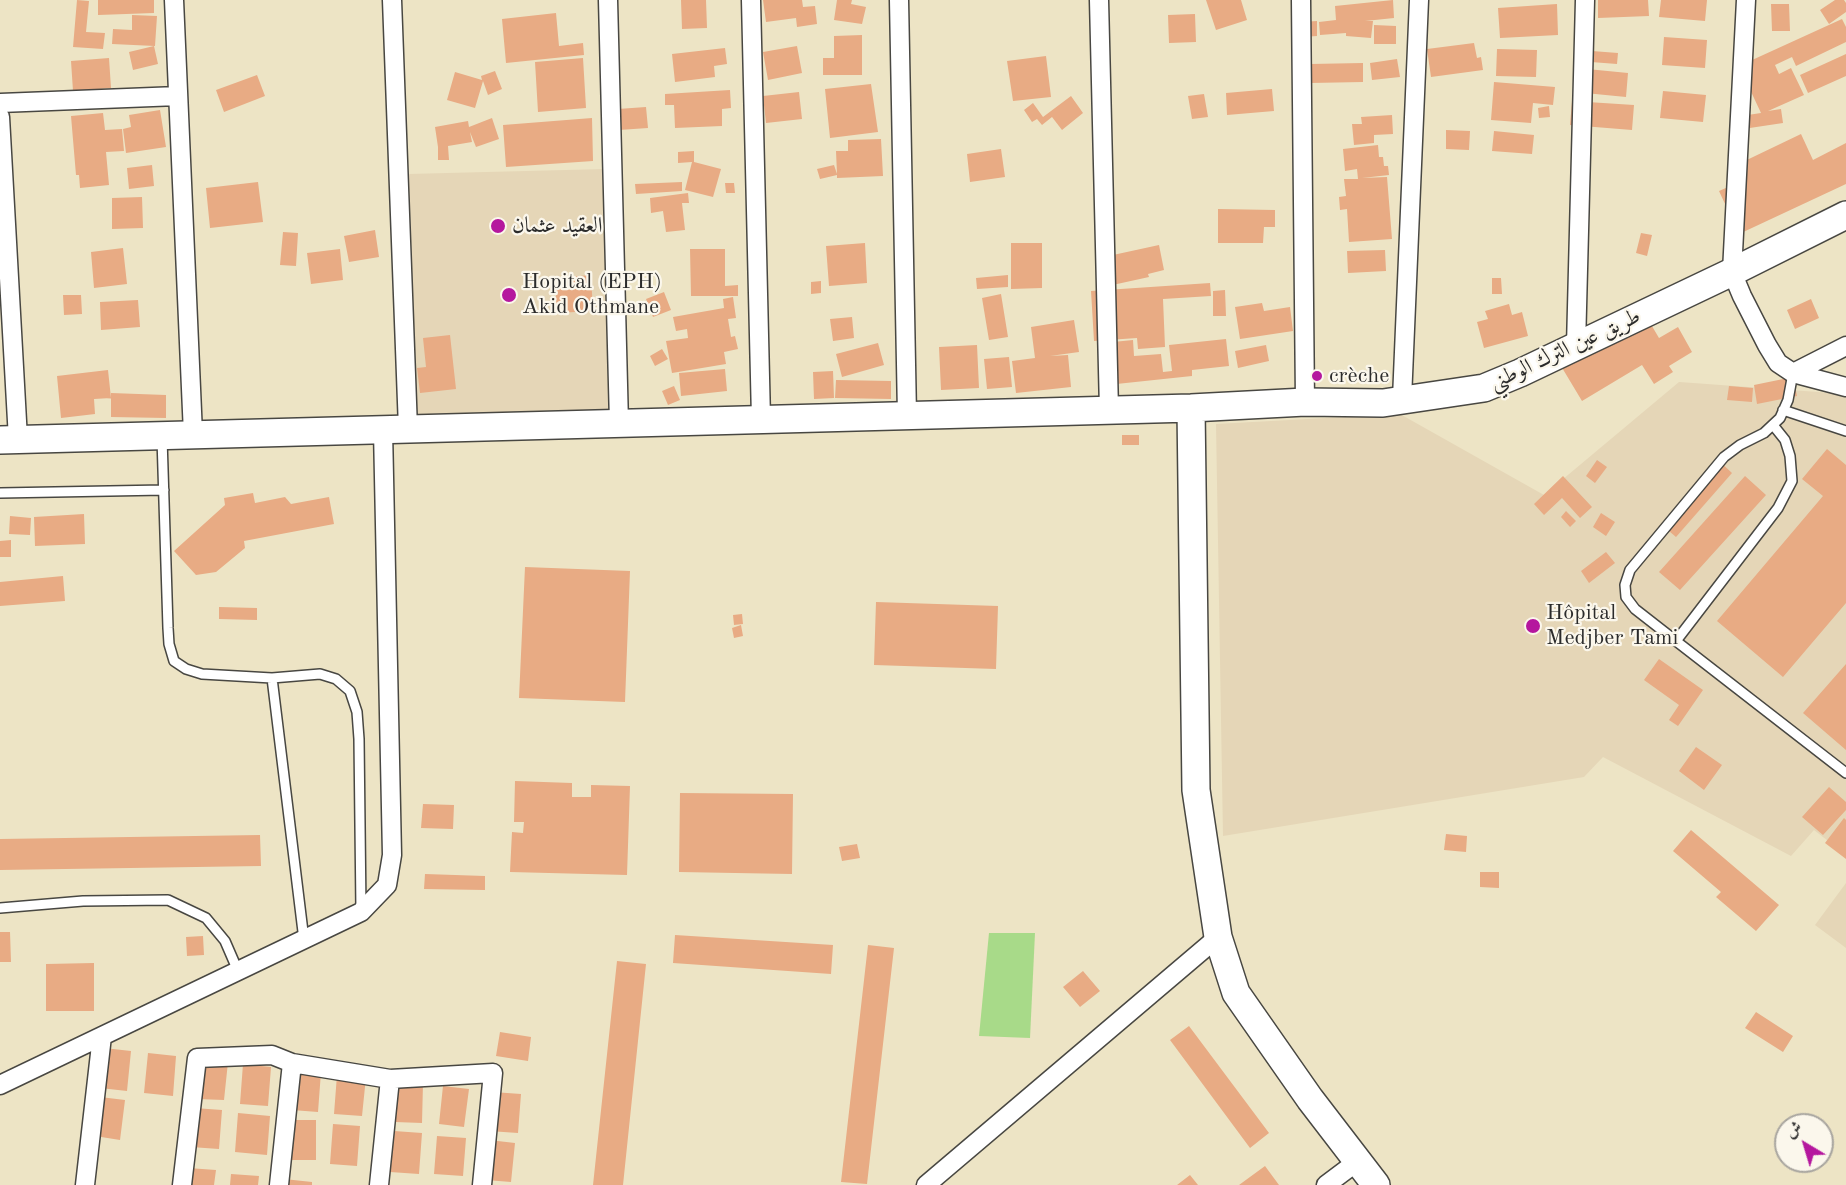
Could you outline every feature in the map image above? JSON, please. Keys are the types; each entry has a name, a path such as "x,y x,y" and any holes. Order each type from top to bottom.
{"main road":[{"name":"طريق عين الترك الوطني","path":"9,439 1191,408 1305,402 1383,403 1484,388 1732,272 1846,215"},
{"path":"1191,408 1196,790 1218,937 1236,993 1310,1099 1376,1185"}],"street":[{"path":"174,0 194,434"},
{"path":"0,1085 361,912 387,885 392,855 396,429 392,0"},
{"path":"608,0 619,423"},
{"path":"751,0 761,419"},
{"path":"899,0 907,415"},
{"path":"1100,0 1109,410"},
{"path":"1301,0 1305,402"},
{"path":"1402,399 1419,0"},
{"path":"1576,346 1585,0"},
{"path":"1746,0 1732,272 1742,296 1778,363 1793,373 1846,387"},
{"path":"0,103 178,96"},
{"path":"0,117 9,439"},
{"path":"1793,373 1846,346"},
{"path":"926,1185 1218,937"},
{"path":"86,1185 102,1036"},
{"path":"182,1185 197,1058 272,1055 292,1063 390,1079 493,1073 483,1185"},
{"path":"279,1185 292,1063"},
{"path":"379,1185 390,1079"},
{"path":"1326,1185 1358,1161"}],"lane":[{"path":"1793,373 1788,400 1780,418 1764,433 1740,445 1724,457 1630,570 1625,585 1626,597 1635,609 1846,773"},
{"path":"1784,410 1846,431"},
{"path":"1676,641 1778,508 1792,481 1790,456 1785,440 1773,424"},
{"path":"162,435 168,628 169,644 174,661 186,669 202,674 272,678 320,674 336,679 350,690 357,712 359,739 361,912"},
{"path":"0,493 164,490"},
{"path":"272,678 304,940"},
{"path":"0,908 83,901 168,900 206,918 225,941 238,971"}],"shaded area":[{"name":"Hopital (EPH) Akid Othmane","path":"605,169 608,415 416,418 408,174"},
{"name":"Hôpital Medjber Tami","path":"1679,382 1846,394 1846,855 1814,830 1791,856 1603,757 1584,777 1223,836 1216,424 1400,414 1544,495"},
{"path":"1846,883 1846,948 1815,925"}],"green space":[{"path":"989,933 1035,933 1030,1038 979,1036"}],"building":[{"path":"77,0 89,1 86,32 105,33 103,49 73,47"},
{"path":"98,0 154,0 154,13 98,15"},
{"path":"681,0 706,0 707,28 682,29"},
{"path":"763,0 802,0 803,7 815,6 817,24 797,27 796,18 766,22"},
{"path":"837,0 852,0 851,4 866,7 862,24 834,20"},
{"path":"1206,0 1241,0 1247,20 1216,30"},
{"path":"1393,0 1394,18 1365,21 1373,21 1371,38 1346,36 1346,33 1320,35 1319,22 1336,20 1335,6"},
{"path":"1598,0 1648,0 1649,16 1598,18"},
{"path":"1661,0 1707,0 1705,21 1659,17"},
{"path":"1835,0 1844,0 1846,12 1829,24 1820,10"},
{"path":"1557,4 1558,35 1500,38 1498,8"},
{"path":"1771,4 1789,4 1790,31 1772,31"},
{"path":"556,13 559,46 583,43 584,55 506,63 502,19"},
{"path":"1195,14 1196,42 1169,43 1168,15"},
{"path":"132,15 157,16 155,46 112,44 113,29 132,30"},
{"path":"1842,19 1846,27 1846,42 1796,66 1792,57 1775,65 1779,74 1791,68 1804,95 1768,111 1781,109 1783,123 1743,129 1741,116 1761,113 1739,66"},
{"path":"1317,21 1317,36 1302,37 1301,22"},
{"path":"1374,25 1396,26 1396,44 1374,44"},
{"path":"862,35 862,75 823,75 823,58 834,58 834,36"},
{"path":"1664,37 1707,40 1705,68 1662,65"},
{"path":"1474,43 1477,58 1481,57 1483,70 1431,77 1427,49"},
{"path":"154,46 158,64 133,70 129,52"},
{"path":"797,46 802,73 768,80 763,52"},
{"path":"725,48 727,64 714,66 715,77 675,82 672,54"},
{"path":"1497,49 1537,50 1536,77 1496,76"},
{"path":"1592,51 1618,53 1617,64 1591,62"},
{"path":"1846,54 1846,76 1808,93 1800,75"},
{"path":"1046,56 1051,97 1013,101 1007,61"},
{"path":"109,58 111,88 73,91 71,61"},
{"path":"583,58 586,108 538,112 535,62"},
{"path":"1397,59 1400,77 1372,80 1370,63"},
{"path":"1363,63 1363,82 1310,83 1310,64"},
{"path":"1587,69 1628,73 1626,97 1585,93"},
{"path":"495,71 502,89 488,95 483,81 475,108 447,100 455,72 482,80 481,76"},
{"path":"257,75 265,96 224,112 216,90"},
{"path":"1494,82 1555,87 1553,105 1533,103 1531,123 1491,120"},
{"path":"871,84 878,132 830,138 825,89"},
{"path":"1272,89 1274,111 1227,115 1226,93"},
{"path":"730,90 731,108 722,109 722,126 675,128 674,105 665,105 665,94"},
{"path":"1663,91 1706,95 1703,122 1660,118"},
{"path":"799,92 802,119 766,123 763,96"},
{"path":"1204,94 1208,117 1192,119 1188,96"},
{"path":"1071,96 1083,113 1062,130 1052,117 1042,125 1037,119 1032,122 1024,110 1033,103 1043,117"},
{"path":"1572,101 1634,105 1632,130 1570,125"},
{"path":"1549,106 1550,117 1539,118 1538,108"},
{"path":"646,107 648,128 619,130 618,109"},
{"path":"160,110 166,147 126,153 123,129 131,127 129,115"},
{"path":"103,113 105,130 122,129 124,151 106,152 109,185 80,188 79,175 76,175 71,116"},
{"path":"1392,115 1393,134 1374,135 1374,143 1354,145 1352,124 1362,124 1361,117"},
{"path":"492,118 499,139 476,147 470,132 472,142 448,146 449,160 438,160 435,127 468,121 469,127"},
{"path":"592,118 593,161 506,167 503,125"},
{"path":"1446,130 1470,131 1469,150 1446,149"},
{"path":"1494,131 1534,135 1532,154 1492,151"},
{"path":"1801,134 1813,160 1846,143 1846,184 1739,234 1719,191 1735,184 1728,169"},
{"path":"881,139 883,176 837,178 837,175 820,179 817,169 834,165 837,174 836,151 848,151 848,140"},
{"path":"1378,145 1379,157 1383,157 1384,166 1388,166 1389,175 1362,178 1387,177 1392,239 1349,242 1347,209 1340,210 1339,197 1346,196 1344,179 1358,179 1357,169 1345,171 1343,149"},
{"path":"1001,149 1005,177 970,182 967,154"},
{"path":"694,151 694,162 721,169 713,197 685,190 692,162 678,163 678,152"},
{"path":"152,165 154,186 129,189 127,168"},
{"path":"258,182 263,222 210,228 206,188"},
{"path":"682,182 682,191 636,194 635,184"},
{"path":"725,183 734,183 735,193 726,193"},
{"path":"688,193 689,203 682,203 685,230 666,232 663,211 651,213 650,198"},
{"path":"142,197 143,228 112,229 112,198"},
{"path":"1218,209 1275,210 1275,227 1264,227 1263,243 1218,243"},
{"path":"375,230 379,257 349,262 344,236"},
{"path":"283,232 298,233 296,266 280,265"},
{"path":"1641,233 1652,235 1647,256 1636,253"},
{"path":"865,243 867,283 829,286 826,246"},
{"path":"1011,243 1042,243 1042,288 1011,289"},
{"path":"1159,245 1164,270 1148,274 1149,277 1108,286 1113,255"},
{"path":"123,248 127,284 94,288 91,252"},
{"path":"340,249 343,280 311,284 307,253"},
{"path":"690,249 725,249 725,286 738,285 738,296 691,296"},
{"path":"1385,250 1386,271 1348,273 1347,251"},
{"path":"591,275 593,311 557,313 555,278"},
{"path":"1008,275 1008,287 977,289 976,278"},
{"path":"1492,278 1501,278 1502,294 1492,294"},
{"path":"821,281 821,293 811,294 811,282"},
{"path":"1210,283 1211,296 1163,299 1165,347 1138,349 1137,338 1094,341 1091,291"},
{"path":"1225,290 1226,316 1213,316 1213,291"},
{"path":"664,292 671,310 653,317 646,299"},
{"path":"1001,294 1008,337 989,340 982,298"},
{"path":"63,295 81,295 82,314 64,315"},
{"path":"733,297 736,318 728,319 731,337 735,336 738,349 724,352 726,364 672,373 666,341 688,338 687,329 676,331 673,317 724,308 723,299"},
{"path":"1811,299 1819,318 1795,329 1787,310"},
{"path":"138,300 140,327 101,330 100,302"},
{"path":"1262,303 1264,311 1290,307 1293,331 1240,339 1235,307"},
{"path":"1509,304 1512,315 1522,312 1528,336 1484,348 1477,322 1488,319 1485,311"},
{"path":"1646,316 1659,338 1678,327 1692,352 1669,366 1673,372 1654,384 1642,365 1582,401 1561,366"},
{"path":"852,317 854,338 833,341 830,319"},
{"path":"1074,320 1079,352 1050,356 1068,355 1071,387 1016,393 1012,361 1035,358 1031,327"},
{"path":"450,335 456,389 420,393 417,368 426,367 423,338"},
{"path":"1226,339 1229,366 1192,370 1192,376 1107,385 1103,343 1133,340 1134,356 1161,354 1163,372 1172,371 1169,345"},
{"path":"878,343 884,365 842,377 836,354"},
{"path":"977,345 979,388 941,390 939,347"},
{"path":"1266,345 1269,361 1238,368 1235,351"},
{"path":"662,349 668,359 655,366 650,356"},
{"path":"1009,357 1012,387 987,389 984,359"},
{"path":"725,369 727,391 681,396 679,373"},
{"path":"108,370 111,398 94,399 95,414 61,418 57,376"},
{"path":"833,371 834,398 814,399 813,372"},
{"path":"1793,377 1797,396 1757,404 1754,385"},
{"path":"836,380 891,381 891,399 835,398"},
{"path":"674,386 680,400 668,405 662,391"},
{"path":"1729,386 1753,388 1752,402 1727,400"},
{"path":"111,393 166,395 166,418 111,417"},
{"path":"1122,435 1139,435 1139,445 1122,445"},
{"path":"1827,449 1846,465 1846,603 1783,677 1717,621 1823,496 1802,479"},
{"path":"1597,460 1607,467 1595,483 1586,476"},
{"path":"1718,460 1732,473 1676,537 1662,525"},
{"path":"1563,476 1592,507 1580,518 1562,498 1544,515 1534,504"},
{"path":"1745,476 1766,495 1680,590 1659,572"},
{"path":"253,493 255,503 285,497 291,504 329,497 334,524 244,541 245,548 216,572 196,575 174,551 225,505 224,498"},
{"path":"1566,511 1576,521 1570,527 1561,517"},
{"path":"1601,513 1615,522 1606,536 1593,527"},
{"path":"84,514 85,544 35,546 34,517"},
{"path":"10,516 31,518 30,535 9,534"},
{"path":"11,540 11,557 0,557 0,541"},
{"path":"1606,552 1615,563 1589,583 1581,571"},
{"path":"525,567 630,571 625,702 519,698"},
{"path":"63,576 65,601 0,606 0,582"},
{"path":"876,602 998,606 996,669 874,665"},
{"path":"219,607 257,608 257,620 219,619"},
{"path":"742,614 743,624 734,625 733,615"},
{"path":"741,625 743,636 734,638 732,628"},
{"path":"1659,659 1703,690 1678,726 1669,720 1679,705 1644,680"},
{"path":"1846,664 1846,750 1803,713"},
{"path":"1696,747 1722,765 1704,790 1679,771"},
{"path":"515,781 572,783 572,797 591,797 591,785 630,786 627,875 510,872 512,832 523,833 524,822 514,822"},
{"path":"1829,787 1846,802 1846,810 1823,835 1802,817"},
{"path":"680,793 793,794 792,874 679,872"},
{"path":"423,804 454,805 453,829 421,828"},
{"path":"1844,818 1846,820 1846,859 1825,843"},
{"path":"1691,830 1779,905 1756,931 1716,897 1721,892 1673,851"},
{"path":"1446,834 1467,836 1466,852 1444,850"},
{"path":"260,835 261,866 0,870 0,839"},
{"path":"857,844 860,858 842,861 839,847"},
{"path":"1480,872 1499,872 1499,888 1480,887"},
{"path":"425,874 485,876 485,890 424,889"},
{"path":"0,932 10,932 11,962 0,962"},
{"path":"675,935 833,945 831,974 673,963"},
{"path":"203,936 204,955 187,956 186,937"},
{"path":"868,945 894,948 867,1184 841,1182"},
{"path":"617,961 646,964 623,1185 593,1185"},
{"path":"94,963 94,1011 46,1011 46,964"},
{"path":"1083,971 1100,991 1080,1007 1063,987"},
{"path":"1756,1012 1793,1036 1783,1052 1745,1028"},
{"path":"1189,1026 1269,1133 1250,1148 1170,1040"},
{"path":"500,1032 531,1037 528,1061 496,1056"},
{"path":"104,1048 131,1051 127,1091 100,1088"},
{"path":"148,1053 176,1056 173,1096 144,1093"},
{"path":"200,1059 228,1062 224,1100 197,1099"},
{"path":"243,1064 271,1067 268,1106 240,1104"},
{"path":"295,1070 321,1072 318,1112 292,1110"},
{"path":"337,1075 366,1077 362,1116 334,1114"},
{"path":"397,1082 423,1083 422,1123 395,1122"},
{"path":"443,1086 469,1089 464,1127 439,1124"},
{"path":"493,1092 521,1094 518,1133 489,1131"},
{"path":"100,1097 125,1100 120,1140 95,1136"},
{"path":"194,1108 222,1110 219,1149 191,1147"},
{"path":"238,1113 270,1116 267,1155 235,1152"},
{"path":"287,1120 316,1120 316,1160 287,1160"},
{"path":"333,1124 360,1126 357,1166 330,1164"},
{"path":"394,1131 422,1133 419,1174 390,1172"},
{"path":"437,1136 466,1138 463,1176 434,1174"},
{"path":"489,1140 515,1143 511,1182 486,1180"},
{"path":"1265,1166 1279,1185 1239,1185"},
{"path":"188,1168 216,1170 214,1185 186,1185"},
{"path":"231,1174 259,1176 258,1185 230,1185"},
{"path":"1190,1175 1198,1185 1177,1185"},
{"path":"284,1179 312,1182 312,1185 283,1185"}],"place":[{"name":"العقيد عثمان","path":"498,226"},
{"name":"Hopital (EPH) Akid Othmane","path":"509,295"},
{"name":"crèche","path":"1317,376"},
{"name":"Hôpital Medjber Tami","path":"1533,626"}]}
